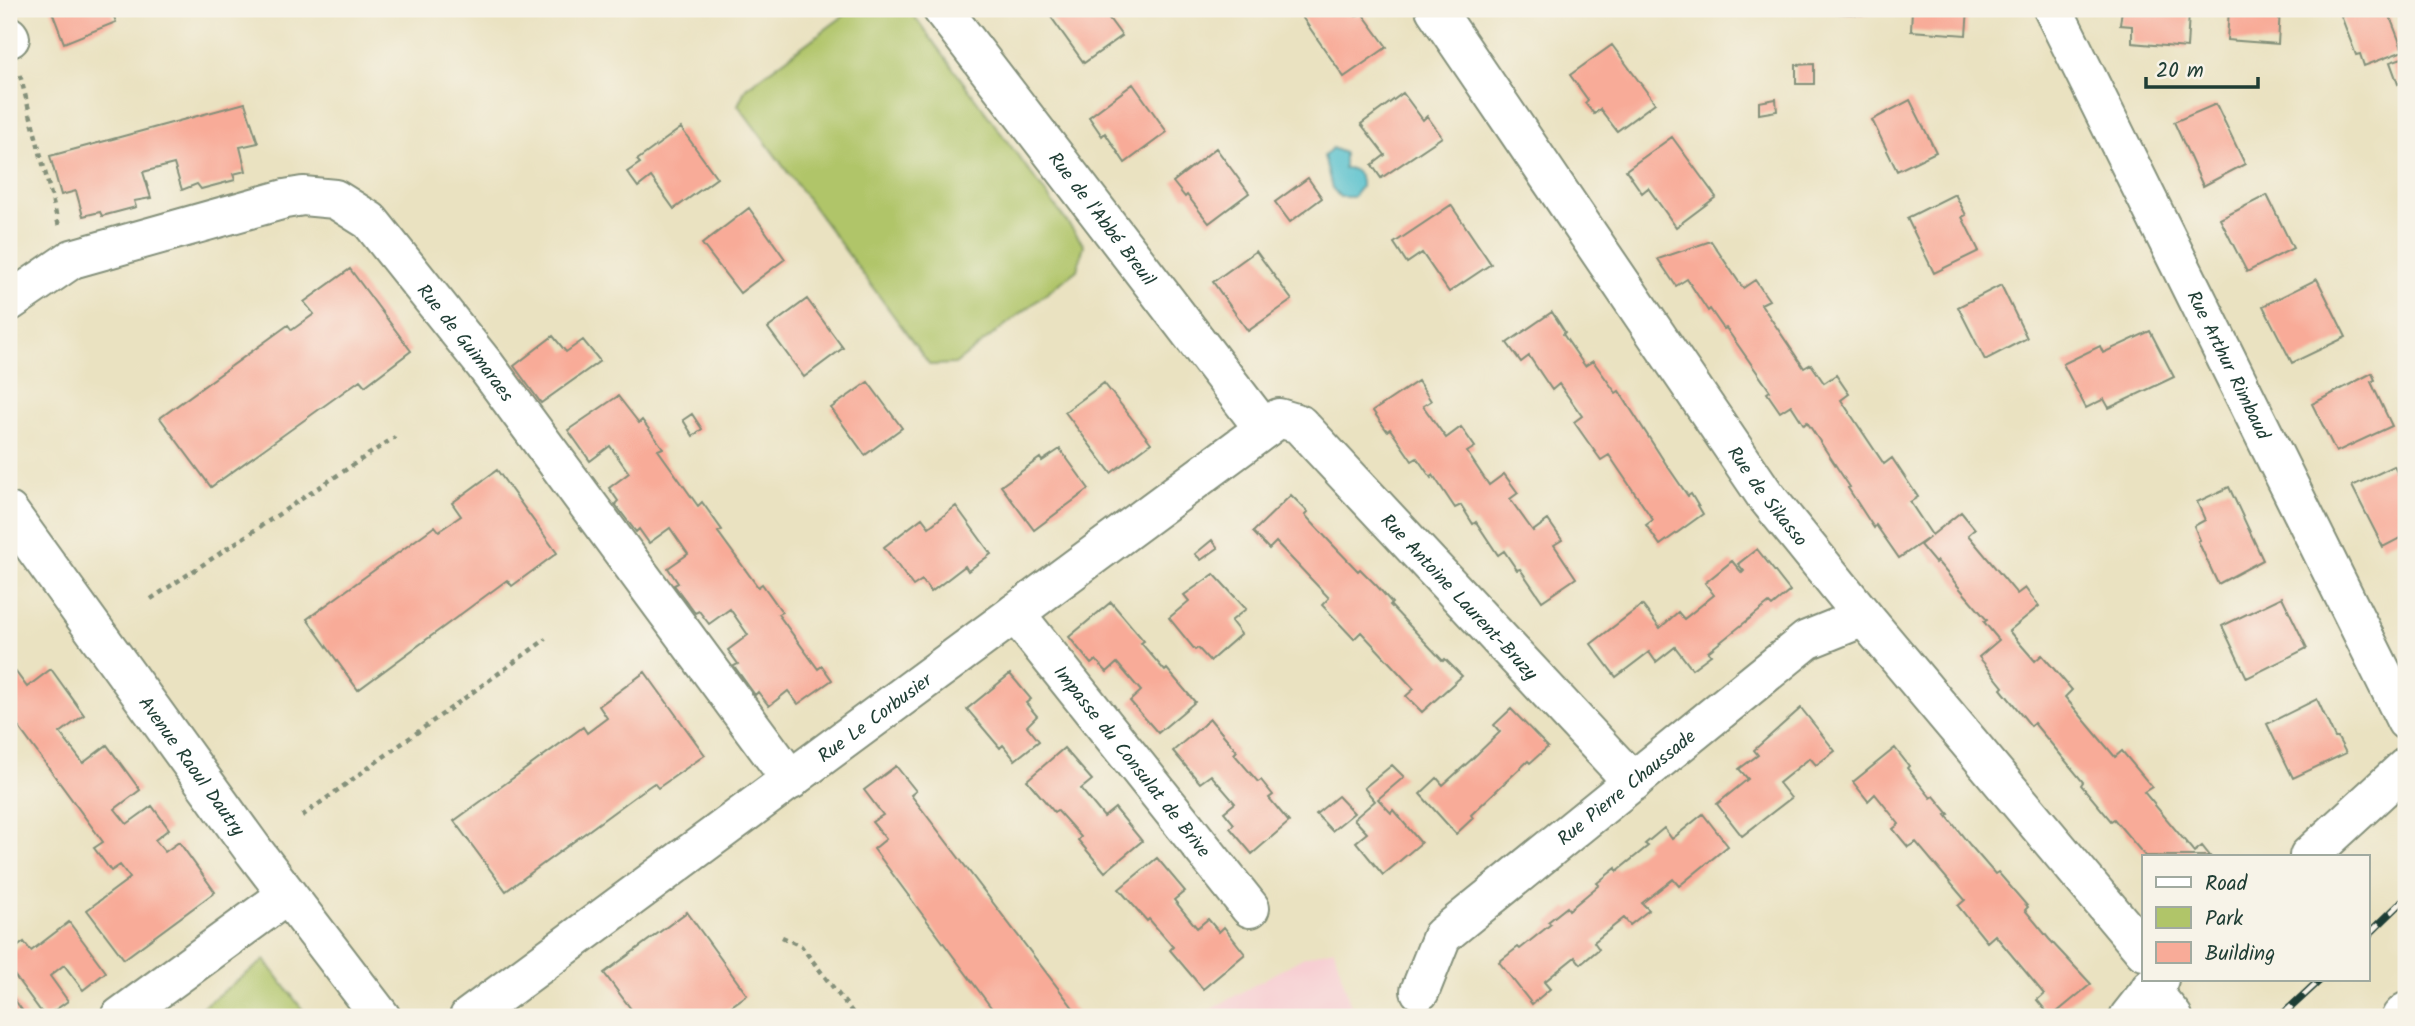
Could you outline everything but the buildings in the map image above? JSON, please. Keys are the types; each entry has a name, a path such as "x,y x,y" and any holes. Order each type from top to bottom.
{"street":[{"name":"Rue de l'Abbé Breuil","path":"942,9 1272,423"},
{"name":"Rue de Sikasso","path":"1435,9 1765,495 2142,949"},
{"name":"Rue Arthur Rimbaud","path":"2053,9 2406,721"},
{"name":"Rue de Guimaraes","path":"9,302 72,259 198,222 303,196 335,199 370,220 485,365 790,779"},
{"name":"Rue Le Corbusier","path":"469,1017 1272,423"},
{"name":"Rue Antoine Laurent-Bruzy","path":"1272,423 1299,424 1633,782"},
{"name":"Avenue Raoul Dautry","path":"9,512 287,895 381,1017"},
{"name":"Impasse du Consulat de Brive","path":"1015,613 1250,908"},
{"name":"Rue Pierre Chaussade","path":"1420,991 1442,936 1807,640 1864,617"},
{"path":"2310,855 2406,767"},
{"path":"120,1017 287,895"},
{"path":"2401,1017 2406,1012"}],"path":[{"path":"10,37 58,222 72,259"},
{"path":"151,599 395,437"},
{"path":"302,816 545,639"},
{"path":"782,937 802,946 856,1017"}],"shaded area":[{"path":"1334,949 1354,1017 1197,1017 1304,957"}],"green space":[{"path":"853,9 909,9 1084,245 1077,270 955,364 930,365 738,105 746,88"},
{"path":"265,960 308,1017 189,1017"}],"water":[{"path":"1332,148 1344,153 1344,168 1352,169 1359,176 1361,187 1353,197 1340,197 1332,188 1324,156"}],"railway":[{"path":"2370,933 2406,898"},
{"path":"2280,1017 2319,981"}]}
